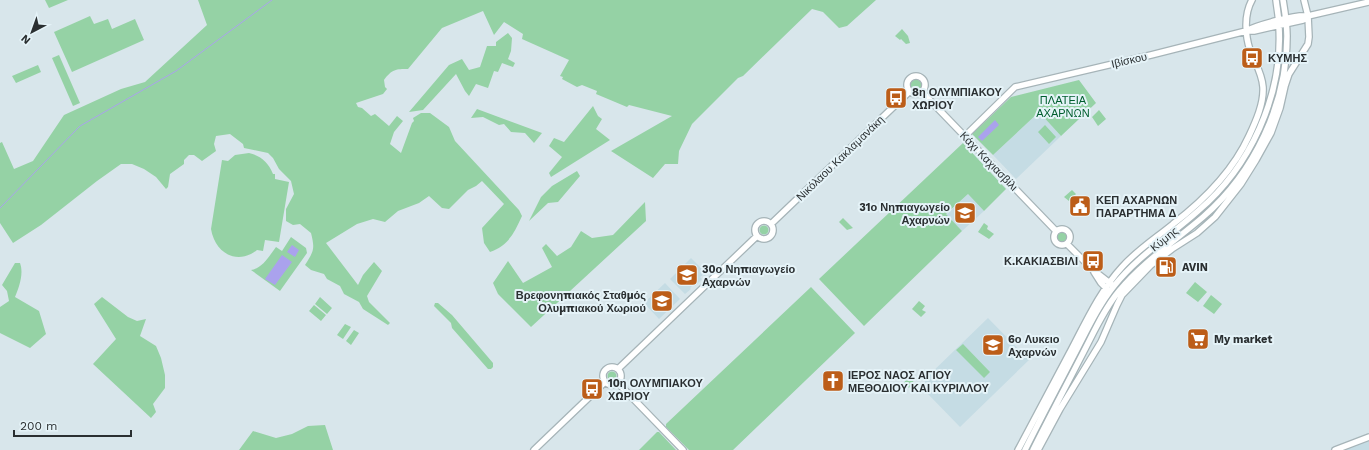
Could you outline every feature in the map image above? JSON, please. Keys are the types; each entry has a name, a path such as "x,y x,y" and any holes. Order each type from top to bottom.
{"street":[{"path":"1018,450 1088,317 1110,287 1122,267 1134,254 1175,223 1204,197 1224,174 1243,148 1256,119 1263,94 1262,76 1250,49 1246,30 1248,11 1252,0"},
{"name":"Κύμης","path":"1025,450 1110,287 1138,260 1219,192 1244,158 1258,133 1269,103 1278,63 1279,23 1276,0"},
{"name":"Κύμης","path":"1032,450 1088,343 1117,294 1140,269 1224,197 1256,153 1272,118 1280,90 1286,49 1286,21 1283,0"},
{"path":"1038,450 1060,409 1101,342 1116,305 1122,295 1151,265 1172,248 1197,233 1215,217 1256,160 1270,133 1280,108 1289,74 1308,44 1308,16 1304,0"},
{"name":"Ιβίσκου","path":"965,136 1015,87 1144,57 1246,30 1254,31 1286,21 1303,20 1308,16 1369,2"},
{"path":"913,77 920,77 924,81 925,87 922,92 918,94 910,91 908,86 909,81 913,77"},
{"name":"Νικόλαου Κακλαμανάκη","path":"771,224 910,91"},
{"name":"Κάχι Καχιασβίλι","path":"922,92 1056,231"},
{"path":"764,221 771,224 773,232 770,237 765,239 758,236 755,230 758,224 764,221"},
{"path":"1063,229 1067,231 1070,239 1067,244 1061,246 1056,243 1053,237 1056,231 1063,229"},
{"path":"618,369 758,236"},
{"path":"1067,244 1117,294"},
{"path":"614,366 618,369 621,376 618,383 612,385 605,382 603,374 606,369 614,366"},
{"path":"534,450 605,382"},
{"path":"618,383 682,450"},
{"path":"1335,450 1369,437"}],"shaded area":[{"path":"1039,112 1061,136 1016,179 993,155"},
{"path":"995,120 999,125 982,141 978,137"},
{"name":"31ο Νηπιαγωγείο Αχαρνών","path":"968,194 984,211 962,231 946,215"},
{"path":"292,245 299,250 295,257 287,252"},
{"path":"282,255 292,262 275,285 265,279"},
{"name":"30ο Νηπιαγωγείο Αχαρνών","path":"691,258 707,274 700,277 702,279 695,286 692,286 690,288 691,289 685,294 670,279"},
{"name":"Βρεφονηπιακός Σταθμός Ολυμπιακού Χωριού","path":"665,283 680,299 659,319 644,303"},
{"path":"988,318 1029,360 960,427 927,393 925,381 927,377"},
{"path":"1369,440 1369,450 1345,450"}],"green space":[{"path":"45,0 68,0 49,8"},
{"path":"198,0 876,0 847,26 839,28 823,12 812,9 743,76 738,78 692,124 679,151 678,164 665,164 653,178 611,151 672,116 629,105 627,107 596,94 597,91 582,85 577,87 562,79 563,77 560,76 569,60 522,39 523,34 504,22 494,35 483,11 442,28 408,69 394,70 387,76 384,80 385,87 387,89 383,94 356,103 358,107 362,108 371,116 375,114 389,126 397,116 403,121 394,132 390,144 401,153 414,121 413,118 421,113 430,113 449,127 455,141 519,210 522,216 510,238 502,246 490,252 484,243 482,228 504,204 482,181 468,190 449,209 442,208 429,196 419,203 398,211 385,222 373,219 357,224 326,243 358,285 363,275 374,262 382,271 367,296 369,302 390,323 388,325 363,309 359,302 344,294 340,286 327,279 324,274 311,270 305,265 313,250 311,233 300,224 293,225 286,221 286,209 294,194 291,181 279,169 273,158 268,153 244,148 243,144 230,134 216,136 214,144 216,151 202,161 194,155 189,155 184,160 184,164 170,174 168,187 166,189 156,177 144,169 132,164 121,164 41,225 13,243 0,223 0,143 2,142 14,169 33,161 64,115 121,89 145,82 207,25"},
{"path":"90,16 94,24 108,19 112,29 135,19 144,40 72,72 54,32"},
{"path":"902,29 908,36 910,43 906,44 895,36"},
{"path":"508,33 512,38 511,51 508,59 515,63 513,67 502,63 498,72 494,71 488,88 476,84 469,96 456,74 423,110 409,112 449,65 462,59 469,70 480,67 487,46 496,46 496,42"},
{"path":"59,55 80,103 73,106 52,58"},
{"path":"38,65 41,72 16,83 12,76"},
{"path":"916,79 920,81 922,85 920,89 916,91 912,89 910,85 912,81"},
{"name":"ΠΛΑΤΕΙΑ ΑΧΑΡΝΩΝ","path":"1079,80 1096,103 1061,136 1039,112 993,155 972,134 1011,97"},
{"path":"1272,102 1274,103 1265,128 1239,175 1208,209 1162,247 1161,246 1214,200 1238,173 1263,127"},
{"path":"593,106 598,116 602,119 596,129 610,140 551,177 549,173 562,157 549,146 554,138 564,142"},
{"path":"477,109 542,133 534,143 525,133 511,132 504,124 499,125 483,117 471,118"},
{"path":"1099,110 1106,119 1098,126 1092,117"},
{"path":"1045,125 1056,137 1049,144 1038,132"},
{"path":"963,143 1006,189 984,211 968,194 946,214 962,231 864,326 819,279"},
{"path":"249,153 261,158 269,166 273,174 275,174 275,179 289,182 279,242 265,240 263,251 257,250 249,255 235,257 222,250 217,245 211,229 222,160 228,161 235,155"},
{"path":"577,171 580,176 558,202 548,203 529,221 541,197 552,186"},
{"path":"1072,190 1076,194 1069,201 1064,197"},
{"path":"645,202 646,221 531,327 498,294 493,283 508,261 523,283 552,267 542,248 546,244 557,256 571,247 581,231 592,238 613,235"},
{"path":"843,218 853,228 847,230 839,222"},
{"path":"984,223 988,226 987,229 994,234 989,239 978,232"},
{"path":"764,225 769,230 764,235 759,230"},
{"path":"1060,233 1064,233 1066,234 1066,242 1060,243 1057,240 1057,236"},
{"path":"291,237 306,248 307,253 280,291 251,270 259,267 276,247 282,251"},
{"path":"15,263 20,263 21,276 15,297 39,311 46,334 30,348 0,333 0,307 9,301 7,291 2,285"},
{"path":"1195,282 1207,292 1198,302 1186,293"},
{"path":"811,287 855,333 733,450 689,450 666,427 666,424"},
{"path":"1211,295 1222,304 1214,314 1203,306"},
{"path":"102,297 128,317 137,321 146,319 140,336 156,346 161,358 165,375 165,388 153,404 156,412 151,418 93,364 116,339 94,304"},
{"path":"320,297 332,308 327,314 315,304"},
{"path":"919,301 925,306 922,310 926,312 921,317 912,309"},
{"path":"435,303 438,303 452,315 493,363 493,367 491,369 488,369 452,328 451,323 434,306"},
{"path":"314,305 326,315 321,321 309,311"},
{"path":"345,324 351,327 343,339 337,335"},
{"path":"354,330 359,333 351,345 346,341"},
{"path":"963,344 990,372 984,378 956,350"},
{"path":"612,371 617,376 612,381 607,376"},
{"path":"909,378 914,383 909,388 904,383"},
{"path":"325,425 333,450 239,450 253,431 276,438 292,434 308,426"},
{"path":"657,432 659,432 676,450 639,450"}],"waterway":[{"path":"0,208 80,126 176,71 272,0"}],"place":[{"name":"ΚΥΜΗΣ","path":"1252,58"},
{"name":"8η ΟΛΥΜΠΙΑΚΟΥ ΧΩΡΙΟΥ","path":"896,98"},
{"name":"ΚΕΠ ΑΧΑΡΝΩΝ ΠΑΡΑΡΤΗΜΑ Δ","path":"1080,206"},
{"name":"31ο Νηπιαγωγείο Αχαρνών","path":"965,213"},
{"name":"Κ.ΚΑΚΙΑΣΒΙΛΙ","path":"1093,261"},
{"name":"AVIN","path":"1166,267"},
{"name":"30ο Νηπιαγωγείο Αχαρνών","path":"687,275"},
{"name":"Βρεφονηπιακός Σταθμός Ολυμπιακού Χωριού","path":"662,301"},
{"name":"My market","path":"1198,339"},
{"name":"6ο Λυκειο Αχαρνών","path":"993,345"},
{"name":"ΙΕΡΟΣ ΝΑΟΣ ΑΓΙΟΥ ΜΕΘΟΔΙΟΥ ΚΑΙ ΚΥΡΙΛΛΟΥ","path":"833,381"},
{"name":"10η ΟΛΥΜΠΙΑΚΟΥ ΧΩΡΙΟΥ","path":"592,389"}]}
